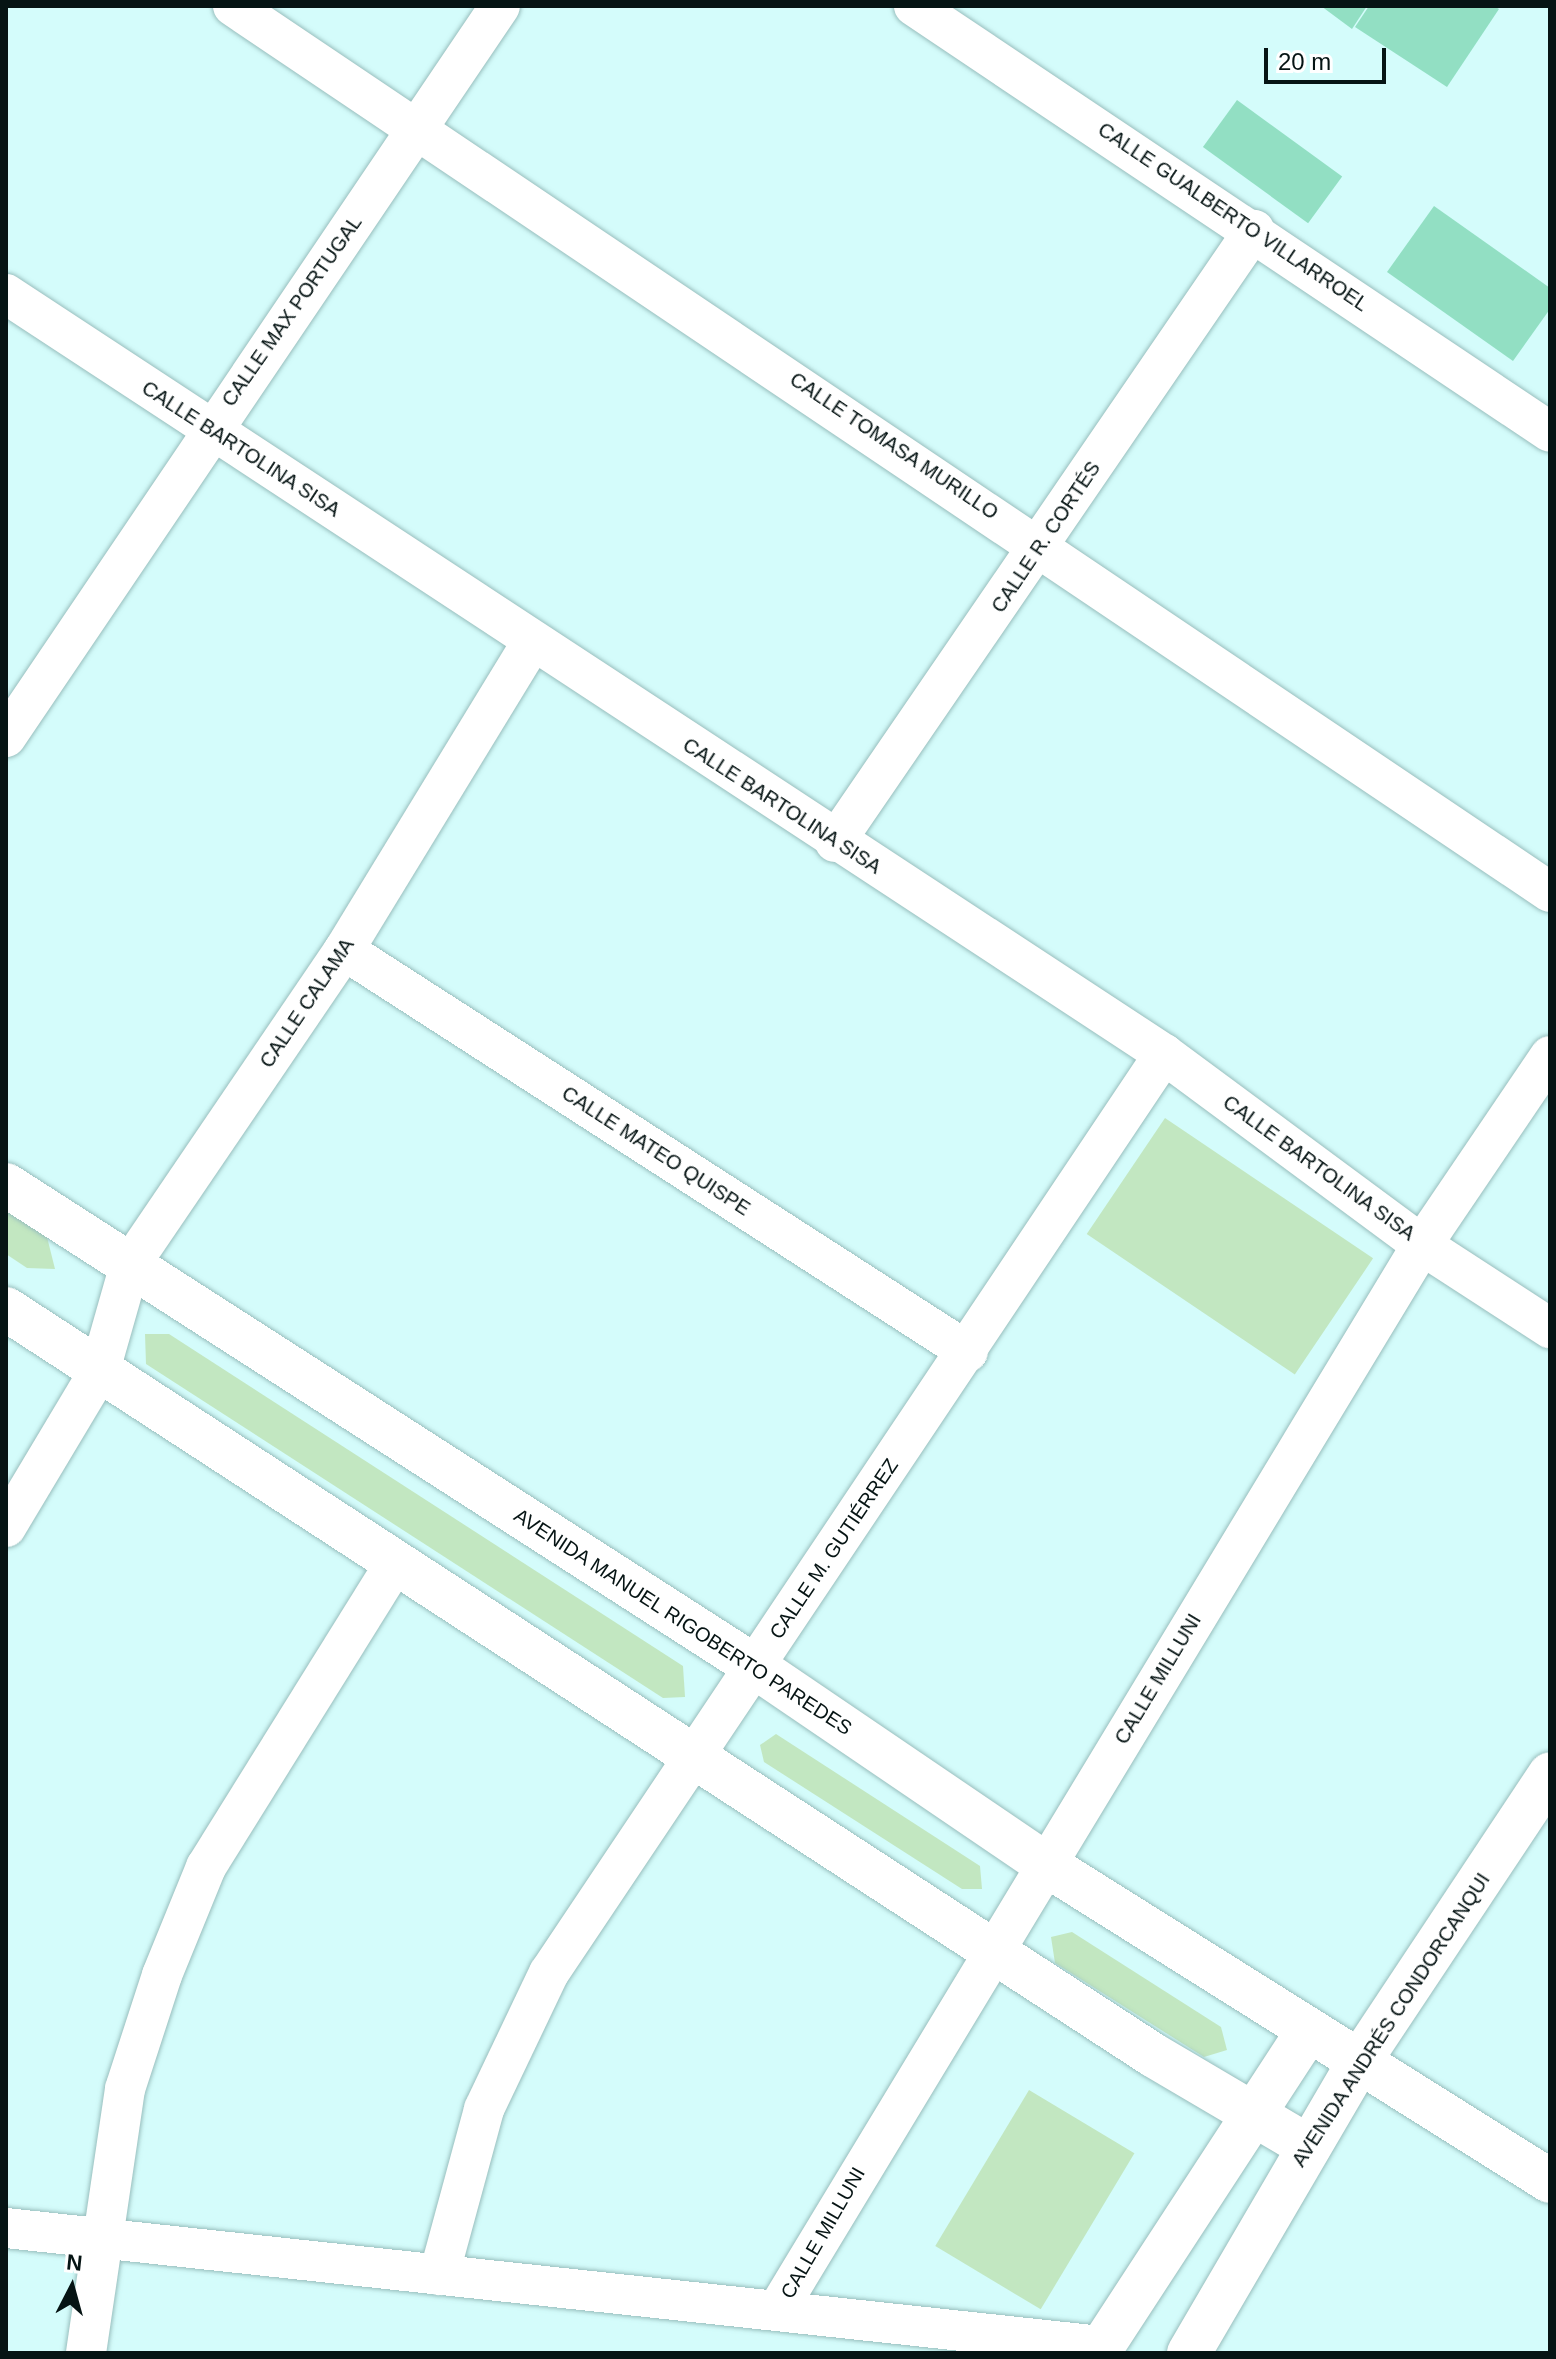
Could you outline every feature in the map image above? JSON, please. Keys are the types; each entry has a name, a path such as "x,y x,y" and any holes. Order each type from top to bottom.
{"street":[{"name":"CALLE TOMASA MURILLO","path":"233,6 1042,544 1550,892"},
{"name":"CALLE MAX PORTUGAL","path":"6,737 209,429 500,6"},
{"name":"CALLE GUALBERTO VILLARROEL","path":"914,6 1254,230 1544,413"},
{"name":"CALLE R. CORTÉS","path":"835,842 1042,544 1254,230"},
{"name":"CALLE BARTOLINA SISA","path":"6,294 835,842 1164,1054 1422,1245 1550,1328"},
{"name":"CALLE CALAMA","path":"6,1527 100,1370 130,1265 344,950 532,642"},
{"name":"CALLE MATEO QUISPE","path":"344,950 968,1352"},
{"name":"CALLE M. GUTIÉRREZ","path":"439,2275 458,2186 516,2032 754,1666 968,1352 1164,1054"},
{"name":"CALLE MILLUNI","path":"778,2309 990,1949 1045,1864 1422,1245 1550,1056"},
{"name":"AVENIDA MANUEL RIGOBERTO PAREDES","path":"6,1185 754,1666 1045,1864 1357,2065 1550,2181"},
{"path":"6,1309 990,1949 1309,2147"},
{"path":"86,2353 100,2237 125,2089 206,1867 396,1562"},
{"name":"AVENIDA ANDRÉS CONDORCANQUI","path":"1189,2353 1357,2065 1550,1774"},
{"path":"6,2228 778,2309 1100,2350 1250,2113 1307,2032"}],"green space":[{"path":"1165,1118 1373,1258 1295,1374 1087,1234"},
{"path":"6,1211 47,1237 55,1269 27,1268 6,1254"},
{"path":"145,1334 169,1334 683,1666 685,1697 663,1698 146,1364"},
{"path":"776,1734 980,1866 982,1889 962,1889 764,1762 760,1745"},
{"path":"1072,1932 1221,2027 1227,2050 1204,2057 1055,1963 1051,1937"},
{"path":"1029,2090 1134,2153 1041,2309 935,2246"}],"building":[{"path":"1321,6 1367,6 1352,29"},
{"path":"1369,6 1494,6 1499,9 1447,87 1355,27"},
{"path":"1237,100 1342,176 1308,223 1203,147"},
{"path":"1434,206 1550,288 1550,309 1513,361 1387,272"}]}
